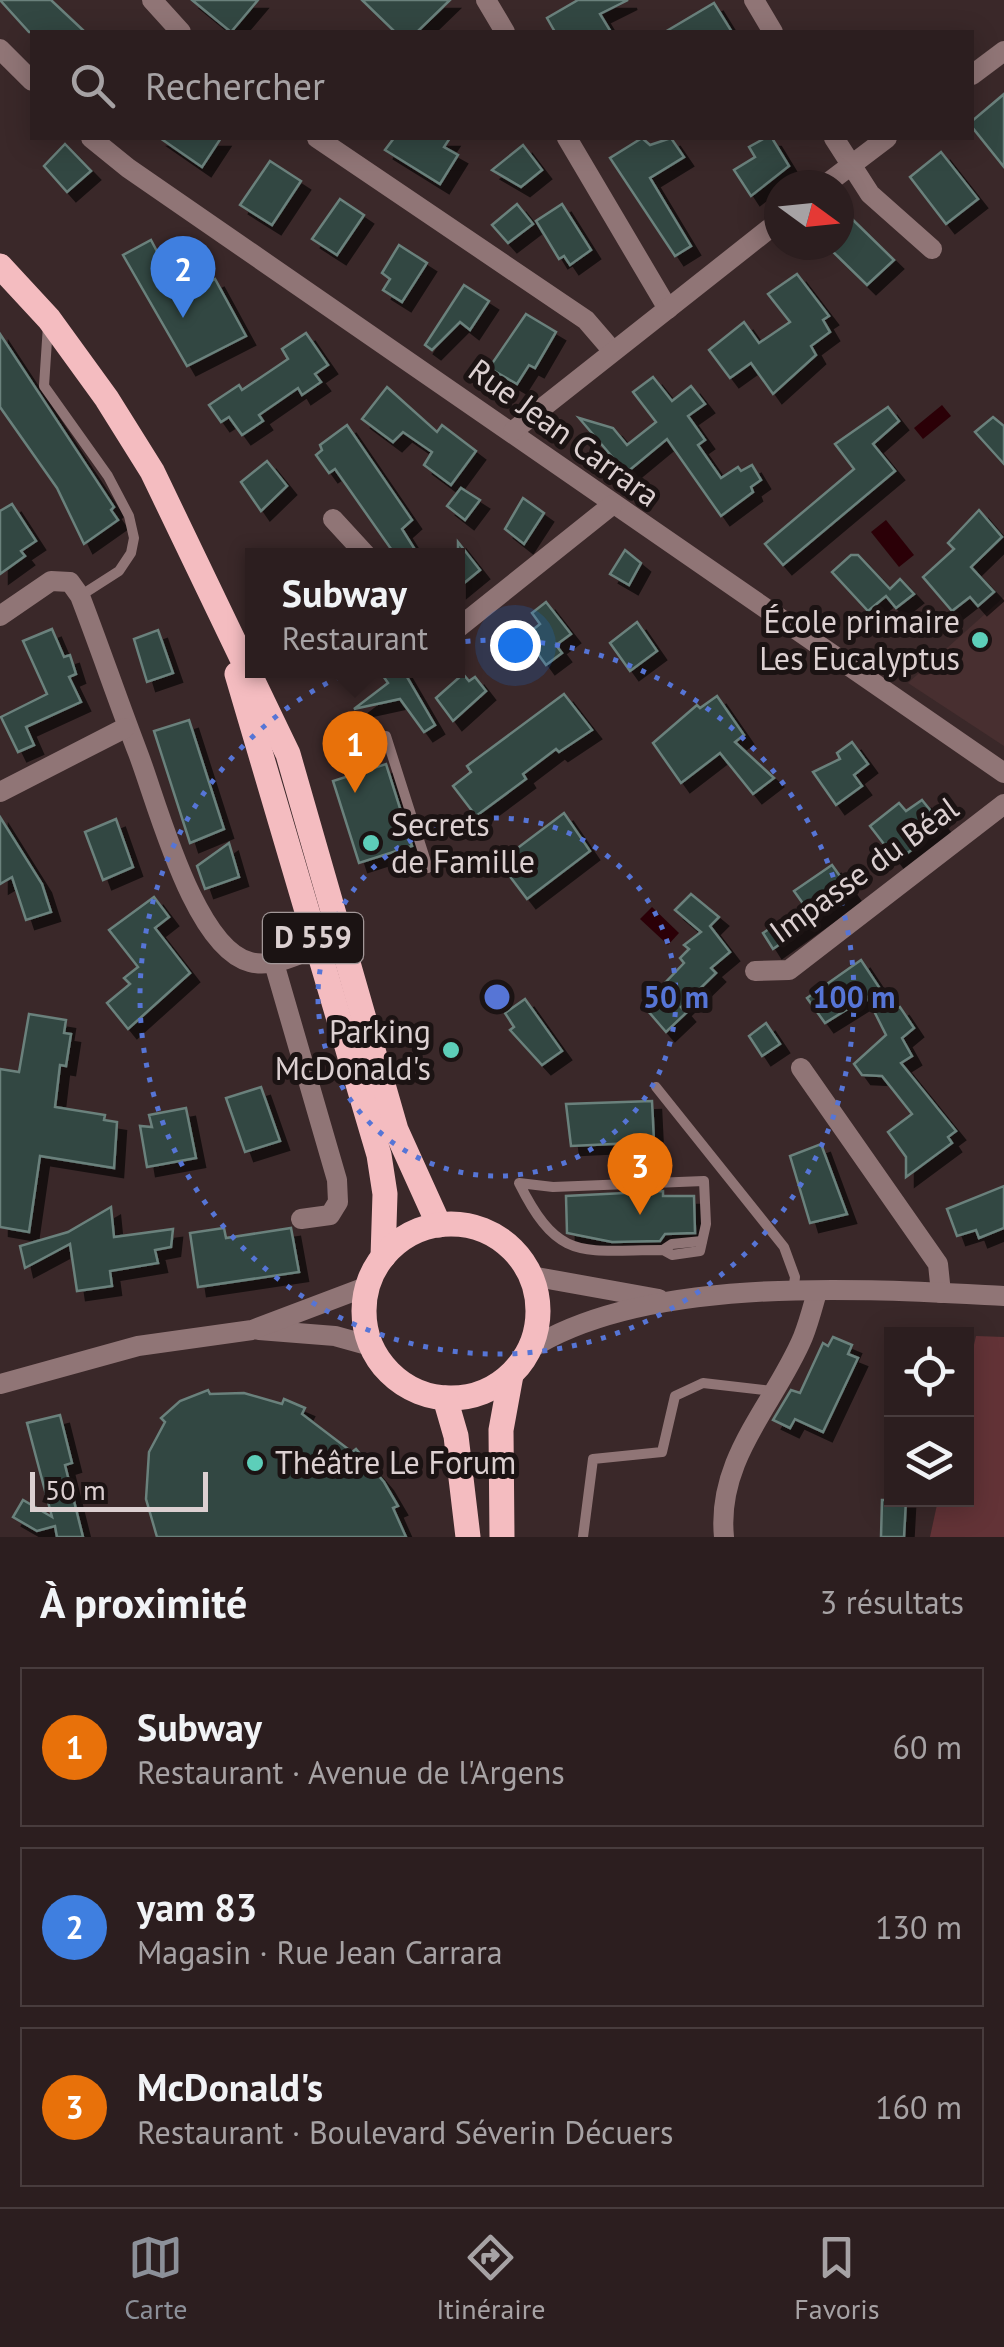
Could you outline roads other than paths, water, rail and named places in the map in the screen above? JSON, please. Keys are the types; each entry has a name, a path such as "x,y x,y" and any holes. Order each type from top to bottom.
{"main road":[{"name":"D 559","path":"0,266 49,319 152,471 190,542 245,667"},
{"name":"D 559","path":"222,621 379,1154 386,1194 383,1256"},
{"name":"D 559","path":"250,678 288,754 396,1130 439,1224"},
{"path":"439,1224 462,1224 503,1241 531,1276 538,1300 537,1326 530,1350 511,1375 469,1397 445,1398 409,1388 393,1376 371,1346 364,1306 368,1286 383,1256 408,1235 439,1224"},
{"path":"502,1537 501,1430 511,1375"},
{"path":"445,1398 456,1436 468,1537"}],"street":[{"path":"152,0 179,30"},
{"path":"486,0 504,30"},
{"path":"754,0 771,30"},
{"path":"0,50 30,80"},
{"path":"974,73 1004,50"},
{"name":"Rue Jean Carrara","path":"93,140 128,168 513,431 612,505 1004,773"},
{"path":"320,140 586,320 611,349"},
{"path":"567,140 668,309"},
{"path":"835,140 870,194 932,249"},
{"path":"844,170 884,140"},
{"path":"513,431 611,349 764,233"},
{"path":"465,622 612,505"},
{"path":"332,519 359,548"},
{"path":"0,616 51,581 75,589 125,728 198,910 230,950 250,962 274,963 343,938"},
{"path":"0,792 125,728"},
{"name":"Impasse du Béal","path":"755,971 789,970 1004,804"},
{"path":"274,963 337,1180 338,1202 330,1215 301,1219"},
{"path":"801,1068 938,1264 941,1293"},
{"path":"531,1276 666,1301"},
{"path":"252,1330 368,1286"},
{"path":"724,1537 726,1494 741,1445 802,1338 818,1292"},
{"path":"530,1350 583,1321 666,1301 818,1292 1004,1296"},
{"path":"0,1384 138,1346 252,1330 335,1336 371,1346"}],"lane":[{"path":"49,319 44,386 108,476 129,516 134,538 131,554 119,570 75,589"},
{"path":"386,736 428,868"},
{"path":"656,1086 784,1247 795,1277 793,1293"},
{"path":"704,1182 698,1255 672,1255 664,1250 581,1248 564,1243 542,1228 519,1183 553,1187 704,1182"},
{"path":"582,1537 593,1459 662,1452 675,1396 704,1383 772,1391"}],"place":[{"name":"yam 83","path":"183,318"},
{"name":"École primaire Les Eucalyptus","path":"980,640"},
{"name":"Subway","path":"355,793"},
{"name":"Secrets de Famille","path":"371,843"},
{"name":"Parking McDonald's","path":"451,1050"},
{"name":"McDonald's","path":"640,1215"},
{"name":"Théâtre Le Forum","path":"255,1463"}]}
